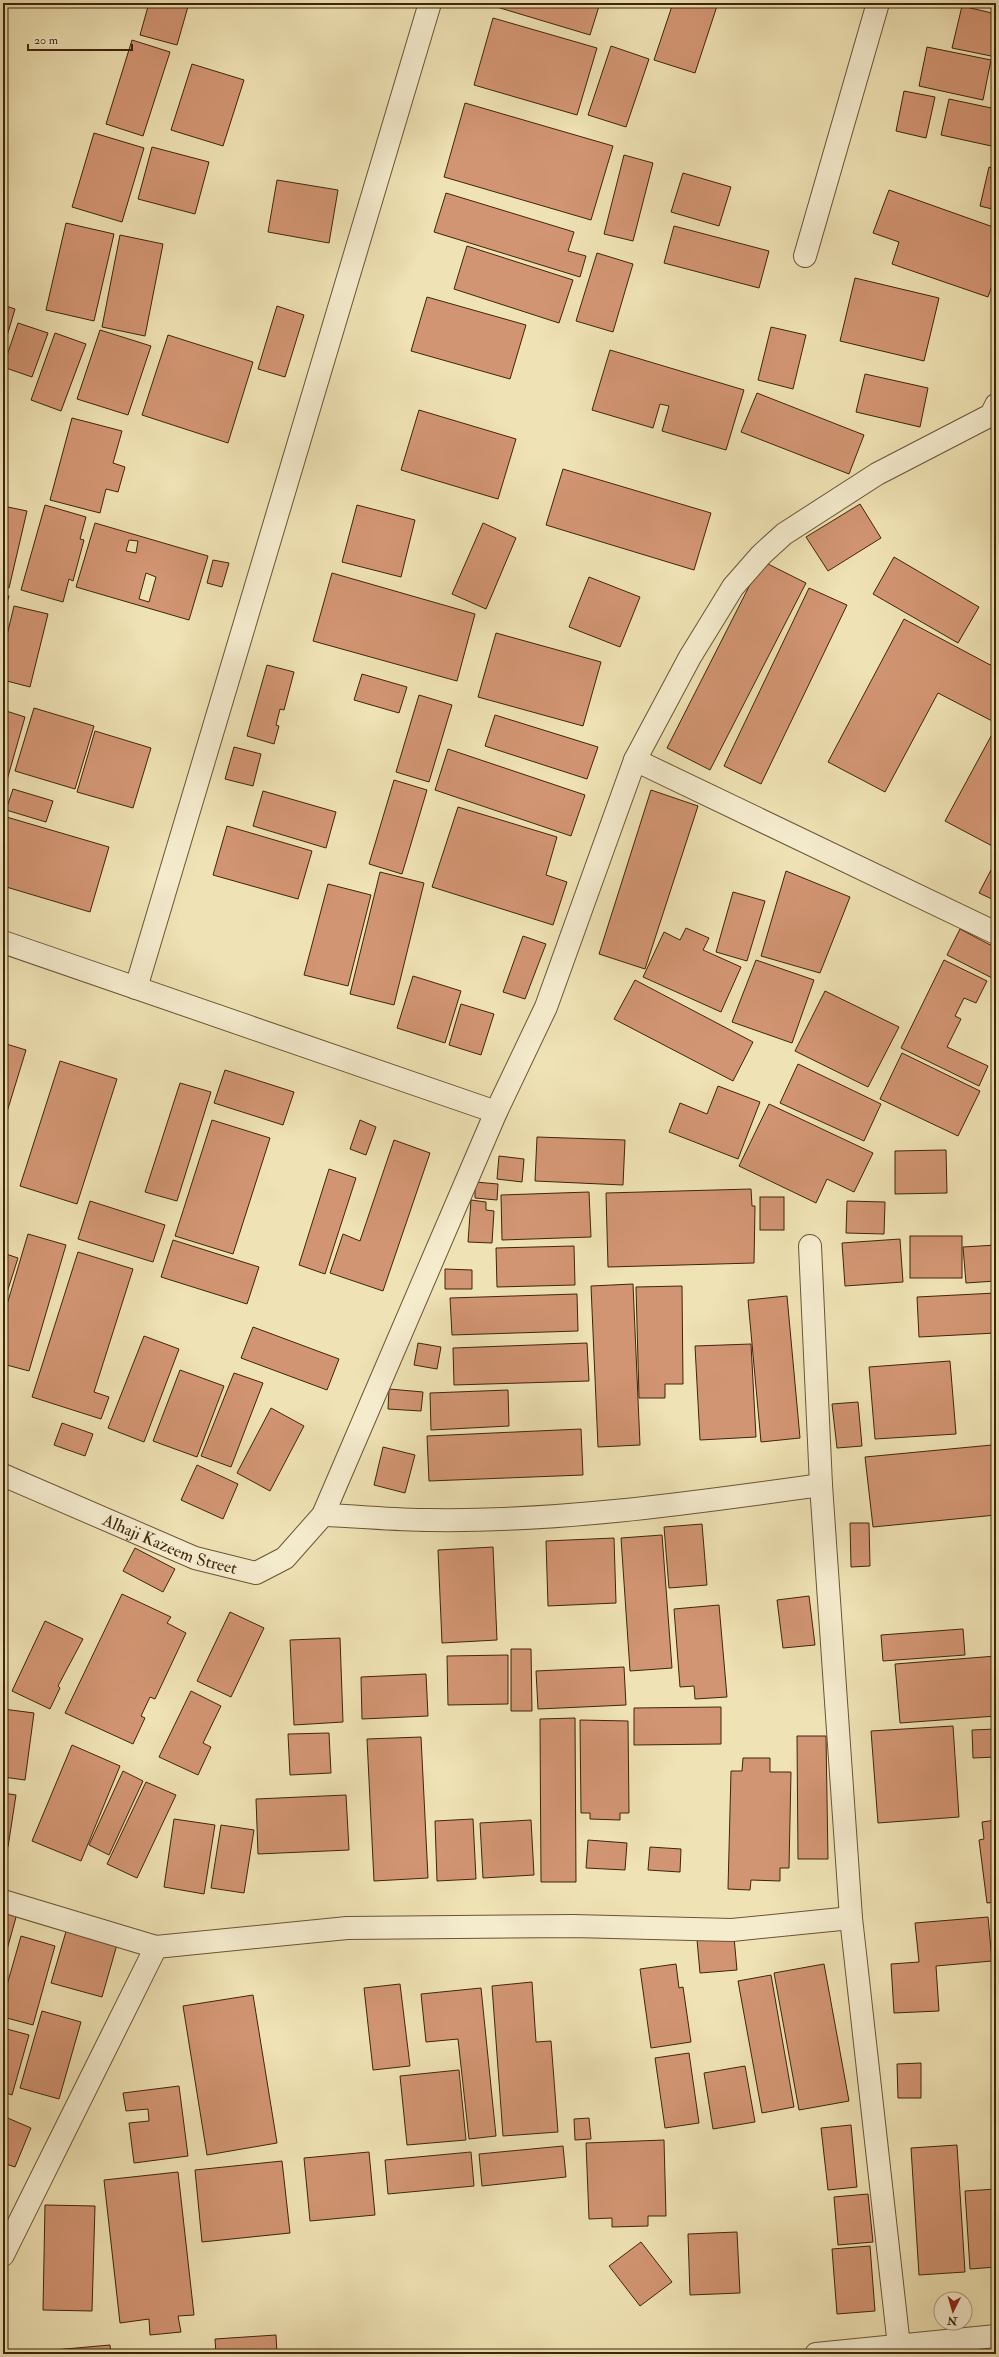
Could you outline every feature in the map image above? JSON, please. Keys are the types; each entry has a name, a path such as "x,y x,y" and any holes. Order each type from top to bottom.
{"street":[{"path":"136,988 430,3"},
{"path":"805,256 878,3"},
{"name":"Alhaji Kazeem Street","path":"3,1475 196,1558 256,1572 285,1558 323,1515 496,1112 546,1007 635,760 690,657 733,586 760,555 784,534 877,474 994,413"},
{"path":"635,760 996,933"},
{"path":"3,942 496,1112"},
{"path":"810,1246 821,1485 851,1918 899,2346"},
{"path":"323,1515 429,1520 556,1516 666,1506 821,1485"},
{"path":"3,1901 156,1947 347,1928 573,1926 732,1930 851,1918"},
{"path":"3,2255 156,1947"},
{"path":"816,2354 996,2336"}],"building":[{"path":"149,3 189,3 177,45 140,35"},
{"path":"490,3 600,3 590,35 490,5"},
{"path":"673,3 718,3 695,73 654,60"},
{"path":"962,6 996,14 996,57 952,48"},
{"path":"493,18 597,48 577,115 474,85"},
{"path":"132,40 170,52 143,136 106,124"},
{"path":"611,46 649,59 626,127 588,115"},
{"path":"927,47 991,60 983,100 919,86"},
{"path":"192,64 244,80 223,146 171,130"},
{"path":"904,91 935,97 926,138 896,131"},
{"path":"949,99 996,109 996,147 941,135"},
{"path":"465,103 613,146 591,220 444,177"},
{"path":"94,133 144,148 122,222 72,207"},
{"path":"152,147 209,162 195,214 138,199"},
{"path":"624,155 653,163 633,241 604,234"},
{"path":"989,167 996,169 996,210 980,206"},
{"path":"683,173 731,187 719,226 671,212"},
{"path":"277,180 338,190 329,243 268,232"},
{"path":"889,190 996,228 996,284 993,283 988,297 892,264 899,242 873,233"},
{"path":"446,193 574,232 568,251 586,256 580,277 434,232"},
{"path":"66,223 114,234 94,321 46,310"},
{"path":"674,226 769,251 759,288 664,263"},
{"path":"120,235 163,244 145,336 102,327"},
{"path":"467,246 573,280 559,323 454,289"},
{"path":"597,253 633,264 613,332 576,321"},
{"path":"855,278 939,298 924,361 840,341"},
{"path":"427,297 526,325 510,379 411,351"},
{"path":"3,305 15,309 7,336 3,335"},
{"path":"277,306 304,315 285,377 258,369"},
{"path":"18,323 48,333 32,377 3,367"},
{"path":"771,327 806,335 793,389 758,380"},
{"path":"100,330 151,346 128,415 77,399"},
{"path":"55,333 86,344 61,411 31,400"},
{"path":"168,335 253,362 228,443 142,415"},
{"path":"610,350 744,390 726,450 662,431 669,406 660,404 653,428 592,410"},
{"path":"865,374 928,388 920,427 856,412"},
{"path":"757,393 864,435 849,474 741,432"},
{"path":"419,410 516,439 498,499 401,470"},
{"path":"72,418 122,431 113,463 125,467 118,492 106,489 100,513 50,500"},
{"path":"563,469 711,513 694,570 546,525"},
{"path":"860,504 881,538 828,571 806,537"},
{"path":"45,505 86,517 80,539 84,540 73,581 69,579 63,602 21,590"},
{"path":"357,505 415,520 401,577 342,562"},
{"path":"3,506 27,511 9,588 3,587"},
{"path":"95,523 208,556 189,620 76,587","holes":["129,540 138,541 136,553 126,551","146,573 156,577 149,602 139,599"]},
{"path":"483,523 516,538 486,609 452,594"},
{"path":"894,557 979,607 958,643 873,594"},
{"path":"213,560 229,563 222,587 207,583"},
{"path":"762,561 806,583 710,770 667,748"},
{"path":"332,573 475,614 457,681 313,641"},
{"path":"589,577 640,597 620,647 569,627"},
{"path":"809,588 847,605 761,784 724,766"},
{"path":"3,595 9,596 3,616"},
{"path":"14,606 48,614 30,687 3,680 3,652"},
{"path":"904,619 996,668 996,723 938,693 885,792 828,762"},
{"path":"496,633 601,662 583,726 478,697"},
{"path":"267,665 294,672 284,710 280,709 276,725 279,726 274,744 247,736"},
{"path":"362,674 407,687 399,713 354,700"},
{"path":"419,695 452,705 429,782 396,772"},
{"path":"34,708 94,726 75,789 15,771"},
{"path":"3,710 25,717 5,787 3,787"},
{"path":"495,715 598,747 587,779 485,746"},
{"path":"996,727 996,848 945,821"},
{"path":"95,731 151,748 133,808 77,792"},
{"path":"234,747 261,754 253,786 225,779"},
{"path":"448,749 585,795 571,836 435,790"},
{"path":"394,780 427,790 402,874 369,864"},
{"path":"13,789 53,801 46,822 6,810"},
{"path":"651,790 698,806 645,969 599,954"},
{"path":"263,791 336,812 326,848 253,826"},
{"path":"458,807 557,837 546,875 567,882 553,925 432,887"},
{"path":"3,816 109,847 90,912 3,886"},
{"path":"227,826 312,851 298,899 213,875"},
{"path":"991,870 996,872 996,901 979,893"},
{"path":"786,871 850,897 820,973 761,956"},
{"path":"380,872 424,883 394,1005 350,994"},
{"path":"328,884 371,895 348,986 304,975"},
{"path":"733,892 765,901 747,961 716,952"},
{"path":"686,928 709,938 703,950 741,967 721,1012 643,977 664,932 680,940"},
{"path":"960,929 996,948 996,980 947,955"},
{"path":"523,936 546,944 525,999 503,992"},
{"path":"756,960 814,980 792,1043 732,1022"},
{"path":"944,960 987,981 976,1003 964,998 955,1016 961,1019 947,1047 988,1066 979,1086 901,1048"},
{"path":"413,976 461,991 445,1043 397,1028"},
{"path":"635,980 753,1042 733,1081 614,1019"},
{"path":"825,991 899,1027 868,1087 795,1051"},
{"path":"461,1004 494,1014 481,1055 449,1045"},
{"path":"3,1043 26,1050 3,1125"},
{"path":"902,1053 980,1091 958,1136 880,1099"},
{"path":"60,1061 117,1079 77,1204 20,1186"},
{"path":"798,1064 881,1104 864,1141 780,1103"},
{"path":"225,1070 294,1092 283,1125 214,1103"},
{"path":"180,1083 211,1092 177,1201 145,1192"},
{"path":"718,1086 760,1102 738,1159 669,1132 680,1103 707,1114"},
{"path":"769,1104 873,1153 854,1192 827,1179 816,1203 739,1166"},
{"path":"212,1120 270,1138 233,1254 175,1236"},
{"path":"360,1120 376,1127 366,1155 350,1149"},
{"path":"537,1137 625,1140 623,1185 535,1181"},
{"path":"394,1140 430,1153 383,1291 330,1273 343,1234 360,1241"},
{"path":"946,1150 947,1193 895,1194 895,1151"},
{"path":"499,1156 524,1159 522,1182 497,1179"},
{"path":"329,1169 356,1178 325,1274 299,1265"},
{"path":"475,1182 498,1184 497,1200 475,1198"},
{"path":"751,1189 752,1206 755,1206 754,1263 608,1267 606,1193"},
{"path":"589,1192 591,1237 502,1240 501,1195"},
{"path":"760,1197 784,1197 784,1230 760,1230"},
{"path":"471,1200 486,1202 486,1210 494,1211 492,1243 468,1242"},
{"path":"90,1201 165,1225 153,1262 78,1239"},
{"path":"847,1201 885,1202 884,1234 846,1233"},
{"path":"28,1234 66,1245 29,1371 3,1364 3,1318"},
{"path":"910,1236 962,1236 962,1278 910,1278"},
{"path":"900,1239 903,1282 845,1286 842,1243"},
{"path":"173,1240 259,1267 247,1304 161,1277"},
{"path":"996,1245 996,1281 966,1283 963,1247"},
{"path":"574,1246 575,1285 497,1287 496,1248"},
{"path":"78,1252 133,1269 94,1392 109,1397 101,1419 32,1397"},
{"path":"3,1253 18,1258 3,1305"},
{"path":"445,1269 472,1270 472,1289 445,1289"},
{"path":"633,1284 640,1445 598,1447 591,1286"},
{"path":"682,1286 683,1384 665,1384 665,1398 639,1398 636,1287"},
{"path":"996,1293 996,1333 919,1337 917,1297"},
{"path":"577,1294 578,1331 452,1335 450,1298"},
{"path":"787,1296 800,1438 761,1442 748,1300"},
{"path":"253,1327 339,1359 327,1390 241,1358"},
{"path":"144,1336 179,1349 144,1442 108,1428"},
{"path":"418,1343 441,1347 437,1369 414,1365"},
{"path":"587,1343 589,1381 454,1385 453,1348"},
{"path":"751,1344 756,1437 700,1440 695,1346"},
{"path":"950,1361 956,1434 875,1439 869,1367"},
{"path":"180,1370 224,1386 197,1457 153,1441"},
{"path":"234,1373 263,1383 231,1467 201,1456"},
{"path":"389,1389 423,1392 421,1411 388,1409"},
{"path":"508,1390 509,1426 431,1430 430,1393"},
{"path":"858,1402 862,1446 837,1448 832,1404"},
{"path":"271,1408 304,1426 270,1491 237,1473"},
{"path":"62,1423 93,1434 85,1456 54,1445"},
{"path":"581,1429 583,1475 429,1481 427,1436"},
{"path":"992,1445 996,1482 996,1515 873,1527 865,1457"},
{"path":"383,1447 415,1455 405,1493 374,1485"},
{"path":"197,1465 238,1484 223,1519 181,1500"},
{"path":"850,1523 869,1523 870,1566 851,1567"},
{"path":"702,1524 707,1585 669,1588 664,1527"},
{"path":"662,1535 672,1668 630,1671 621,1538"},
{"path":"614,1538 616,1603 548,1606 546,1541"},
{"path":"493,1547 497,1640 442,1643 438,1550"},
{"path":"135,1548 175,1569 163,1592 123,1571"},
{"path":"122,1594 171,1617 167,1623 186,1633 155,1699 150,1697 141,1716 145,1718 133,1744 65,1713"},
{"path":"809,1596 815,1645 783,1648 777,1600"},
{"path":"719,1605 727,1697 695,1699 694,1686 680,1687 674,1609"},
{"path":"230,1612 264,1628 231,1697 197,1681"},
{"path":"45,1621 83,1639 58,1686 60,1688 50,1709 12,1691"},
{"path":"963,1629 965,1655 883,1661 881,1635"},
{"path":"340,1638 343,1722 294,1725 290,1640"},
{"path":"511,1649 531,1649 532,1711 511,1711"},
{"path":"508,1655 508,1704 448,1705 447,1656"},
{"path":"996,1656 996,1716 900,1723 895,1664"},
{"path":"624,1667 626,1705 538,1709 536,1671"},
{"path":"426,1674 428,1716 362,1719 361,1677"},
{"path":"191,1691 221,1706 203,1743 211,1747 198,1775 159,1757"},
{"path":"721,1707 721,1744 634,1745 634,1708"},
{"path":"3,1709 34,1713 25,1780 3,1777"},
{"path":"575,1718 576,1882 541,1882 540,1719"},
{"path":"580,1720 628,1721 629,1813 620,1813 620,1820 590,1819 590,1813 581,1813"},
{"path":"953,1726 959,1817 878,1823 871,1731"},
{"path":"996,1729 996,1757 973,1758 972,1730"},
{"path":"329,1733 331,1773 290,1775 288,1734"},
{"path":"797,1736 826,1736 828,1859 798,1859"},
{"path":"421,1737 428,1878 374,1881 367,1739"},
{"path":"72,1745 120,1766 81,1861 32,1841"},
{"path":"743,1758 770,1758 770,1772 791,1772 789,1868 780,1868 780,1881 751,1880 750,1890 728,1889 731,1771 742,1771"},
{"path":"123,1771 143,1781 109,1855 89,1845"},
{"path":"146,1782 176,1795 137,1878 107,1864"},
{"path":"3,1793 16,1795 8,1847 3,1846"},
{"path":"346,1795 349,1850 258,1854 256,1799"},
{"path":"174,1819 215,1825 204,1894 164,1887"},
{"path":"473,1819 476,1879 437,1881 435,1821"},
{"path":"531,1820 534,1875 483,1878 480,1823"},
{"path":"996,1820 996,1902 987,1903 979,1840 984,1839 982,1822"},
{"path":"221,1825 254,1830 244,1893 211,1888"},
{"path":"588,1840 627,1843 625,1870 586,1868"},
{"path":"650,1847 681,1849 680,1872 648,1870"},
{"path":"3,1906 18,1910 3,1964"},
{"path":"988,1917 992,1961 936,1966 939,2011 894,2013 891,1964 919,1962 915,1923"},
{"path":"67,1928 118,1941 102,1997 51,1983"},
{"path":"21,1936 55,1946 33,2025 3,2017 3,1999"},
{"path":"734,1937 737,1970 700,1973 697,1940"},
{"path":"676,1964 679,1988 683,1987 691,2042 651,2048 640,1969"},
{"path":"824,1964 849,2101 799,2110 774,1973"},
{"path":"771,1975 794,2107 762,2113 738,1981"},
{"path":"532,1982 536,2042 551,2041 558,2132 503,2136 492,1986"},
{"path":"400,1984 410,2066 373,2070 364,1988"},
{"path":"481,1988 496,2136 469,2139 458,2039 426,2042 421,1994"},
{"path":"253,1995 277,2143 207,2155 183,2006"},
{"path":"42,2011 81,2022 59,2099 20,2088"},
{"path":"3,2028 29,2035 12,2095 3,2092"},
{"path":"689,2053 699,2123 665,2128 655,2058"},
{"path":"921,2063 921,2098 898,2098 897,2064"},
{"path":"745,2066 755,2122 713,2129 704,2073"},
{"path":"459,2070 466,2140 407,2145 400,2076"},
{"path":"179,2086 188,2156 134,2163 129,2123 149,2121 148,2109 126,2111 123,2093"},
{"path":"3,2116 31,2128 15,2167 3,2163"},
{"path":"589,2118 591,2139 575,2140 574,2119"},
{"path":"851,2125 857,2187 828,2190 821,2128"},
{"path":"664,2140 666,2216 648,2216 648,2226 612,2227 612,2218 589,2219 586,2143"},
{"path":"957,2145 965,2272 919,2275 911,2148"},
{"path":"563,2146 566,2177 482,2186 479,2154"},
{"path":"369,2152 375,2215 310,2221 304,2158"},
{"path":"471,2152 474,2186 388,2194 385,2160"},
{"path":"282,2161 290,2233 202,2242 195,2170"},
{"path":"178,2172 194,2315 178,2316 181,2332 150,2335 149,2319 120,2323 104,2180"},
{"path":"996,2189 996,2267 970,2269 965,2191"},
{"path":"868,2194 873,2242 838,2245 834,2197"},
{"path":"45,2205 95,2206 92,2311 43,2310"},
{"path":"737,2232 740,2293 690,2295 688,2234"},
{"path":"641,2242 672,2282 640,2306 609,2266"},
{"path":"870,2246 875,2311 837,2314 832,2249"},
{"path":"276,2335 277,2354 216,2354 215,2339"},
{"path":"110,2345 111,2354 20,2354 20,2353"}]}
